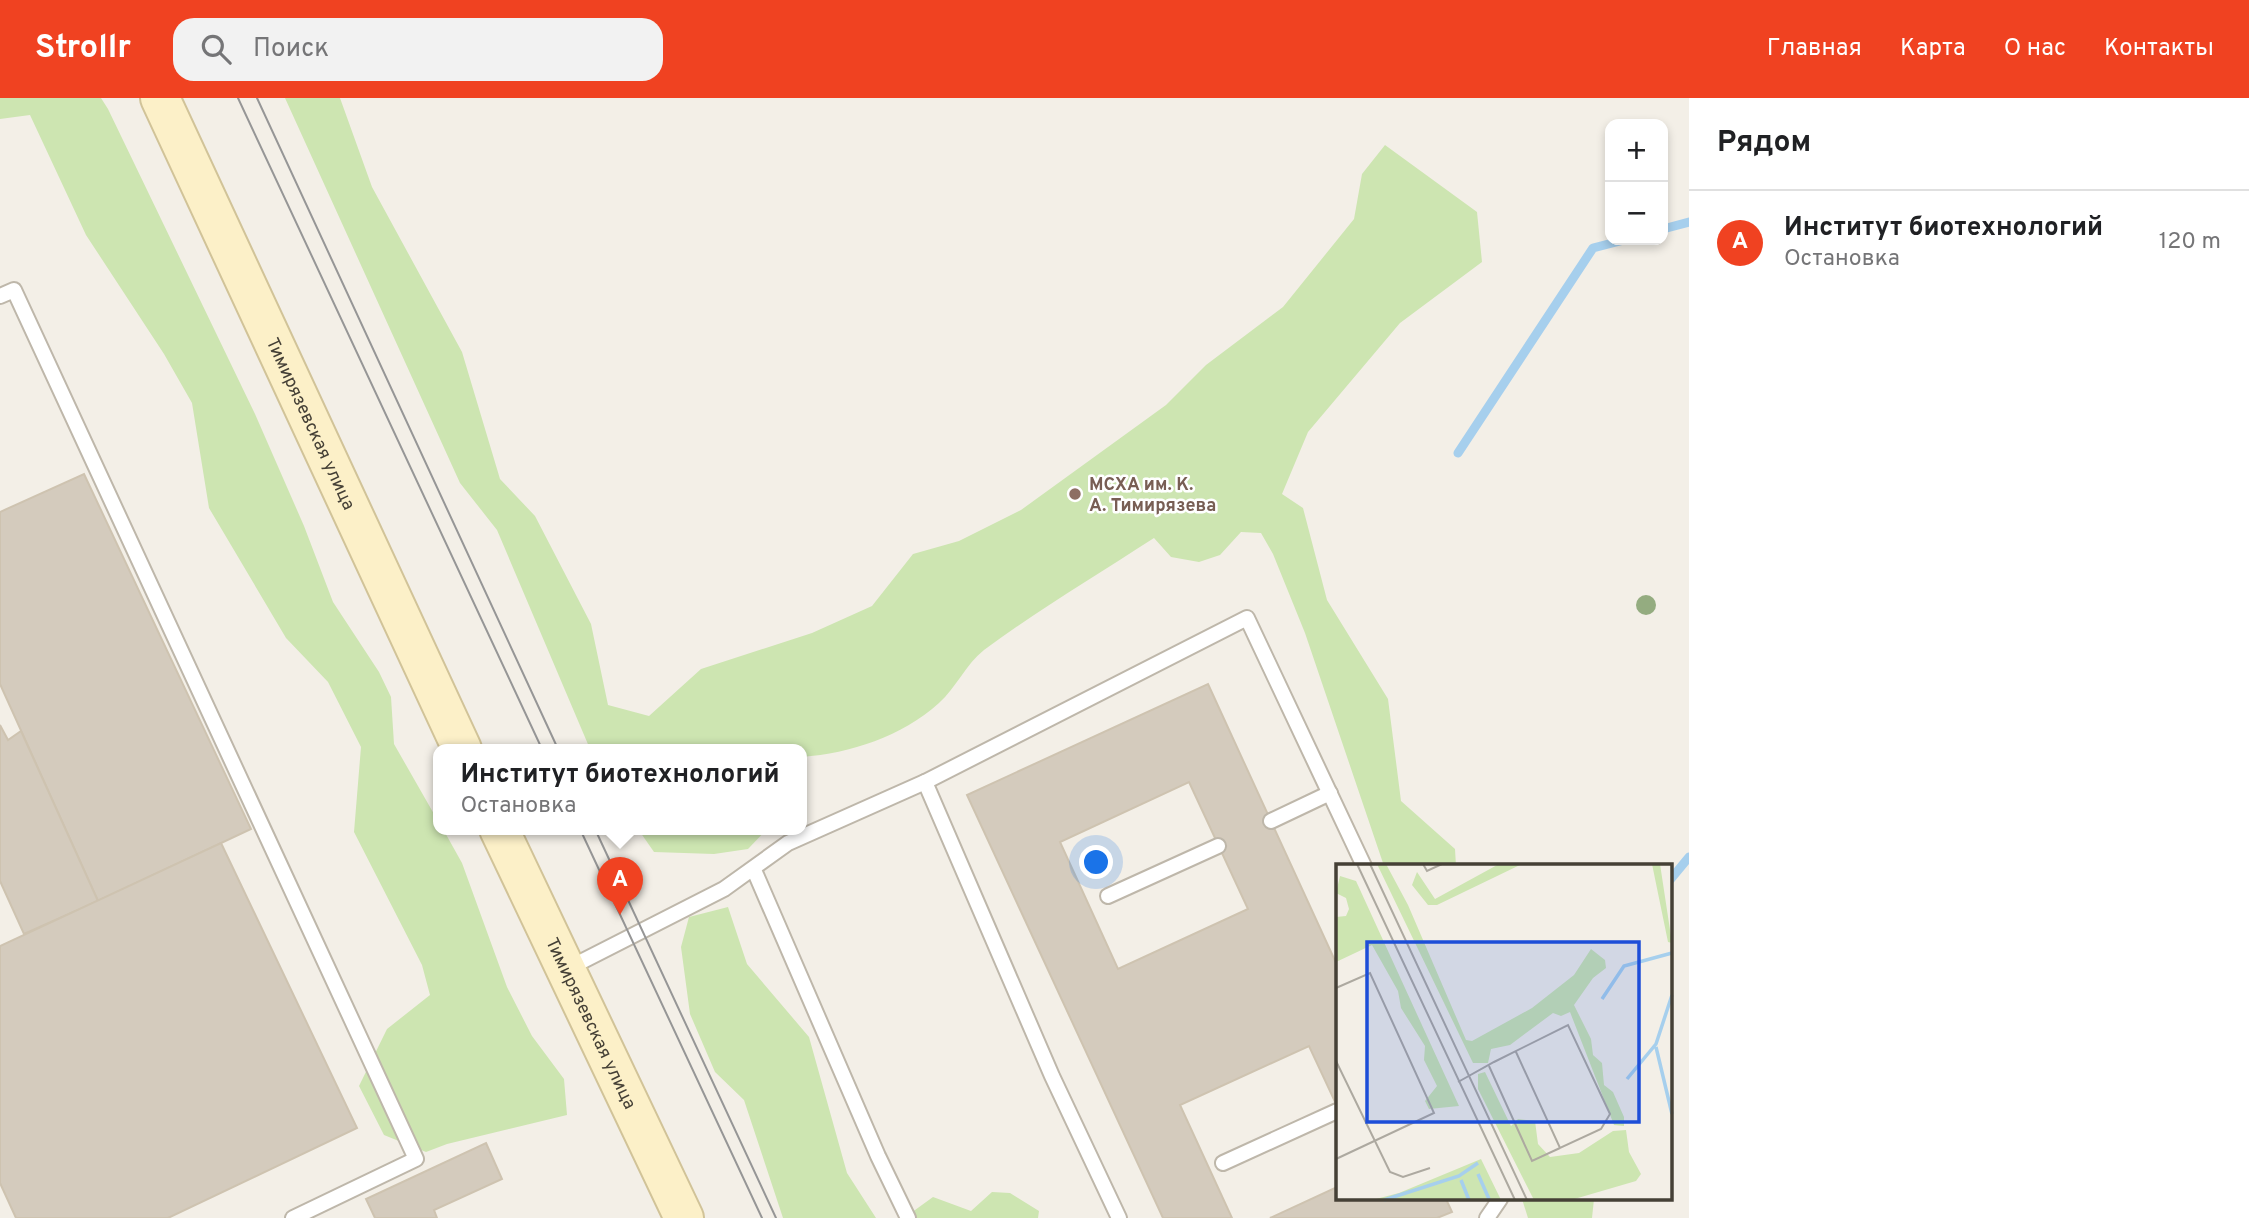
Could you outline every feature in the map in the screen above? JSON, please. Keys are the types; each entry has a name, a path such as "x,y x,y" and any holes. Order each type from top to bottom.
{"main road":[{"name":"Тимирязевская улица","path":"160,98 460,744"},
{"name":"Тимирязевская улица","path":"502,835 684,1218"}],"lane":[{"path":"0,296 14,290 415,1160 293,1218"},
{"path":"807,835 925,782 1247,618 1363,864"},
{"path":"925,782 1052,1076 1119,1218"},
{"path":"1271,821 1330,793"},
{"path":"565,971 712,895 754,870 788,843 806,835"},
{"path":"1108,896 1219,846"},
{"path":"754,870 908,1218"},
{"path":"1223,1163 1336,1111"},
{"path":"1487,1218 1499,1200"}],"green space":[{"path":"0,98 101,98 108,109 255,414 304,526 333,602 379,672 391,697 394,744 433,812 433,835 446,835 462,863 507,987 532,1036 564,1079 567,1115 447,1144 426,1152 384,1135 359,1086 387,1029 430,995 422,965 354,832 361,747 328,682 286,638 209,508 192,403 164,354 86,235 30,115 0,119"},
{"path":"285,98 340,98 372,187 462,352 500,479 535,516 591,624 608,705 649,716 701,669 812,633 872,606 913,554 959,541 1021,510 1166,405 1206,365 1283,307 1354,219 1362,174 1385,145 1477,212 1482,262 1400,323 1308,432 1282,494 1303,508 1327,600 1388,699 1401,801 1455,849 1456,864 1383,864 1305,633 1273,554 1261,533 1241,532 1220,555 1199,562 1171,557 1154,538 984,650 945,697 924,715 892,734 857,747 807,756 807,744 588,744 497,530 460,483"},
{"path":"642,835 761,835 748,849 714,854 654,852"},
{"path":"728,907 747,964 809,1037 847,1173 876,1218 783,1218 744,1100 715,1072 690,1014 681,947 689,917"},
{"path":"992,1192 1010,1193 1039,1211 1038,1218 904,1218 933,1197 971,1211"},
{"path":"1522,1200 1594,1200 1592,1218 1528,1218"}],"building":[{"path":"84,474 251,829 98,901 0,684 0,512"},
{"path":"1208,684 1336,963 1336,1104 1309,1046 1180,1105 1232,1218 1163,1218 967,795","holes":["1189,782 1248,909 1118,969 1060,842"]},
{"path":"0,725 8,740 21,731 98,901 24,934 0,881"},
{"path":"221,843 357,1128 168,1218 16,1218 0,1183 0,946"},
{"path":"486,1143 502,1179 434,1210 437,1218 375,1218 366,1199"},
{"path":"1336,1187 1336,1200 1446,1200 1452,1212 1437,1218 1270,1218"}],"waterway":[{"path":"1668,228 1689,222"},
{"path":"1458,453 1593,248 1605,245"},
{"path":"1672,878 1689,857"}],"tram line":[{"path":"238,98 540,744"},
{"path":"257,98 556,744"},
{"path":"583,835 762,1218"},
{"path":"598,835 776,1218"}],"place":[{"name":"МСХА им. К. А. Тимирязева","path":"1075,494"},
{"name":"Институт биотехнологий","path":"620,915"}]}
